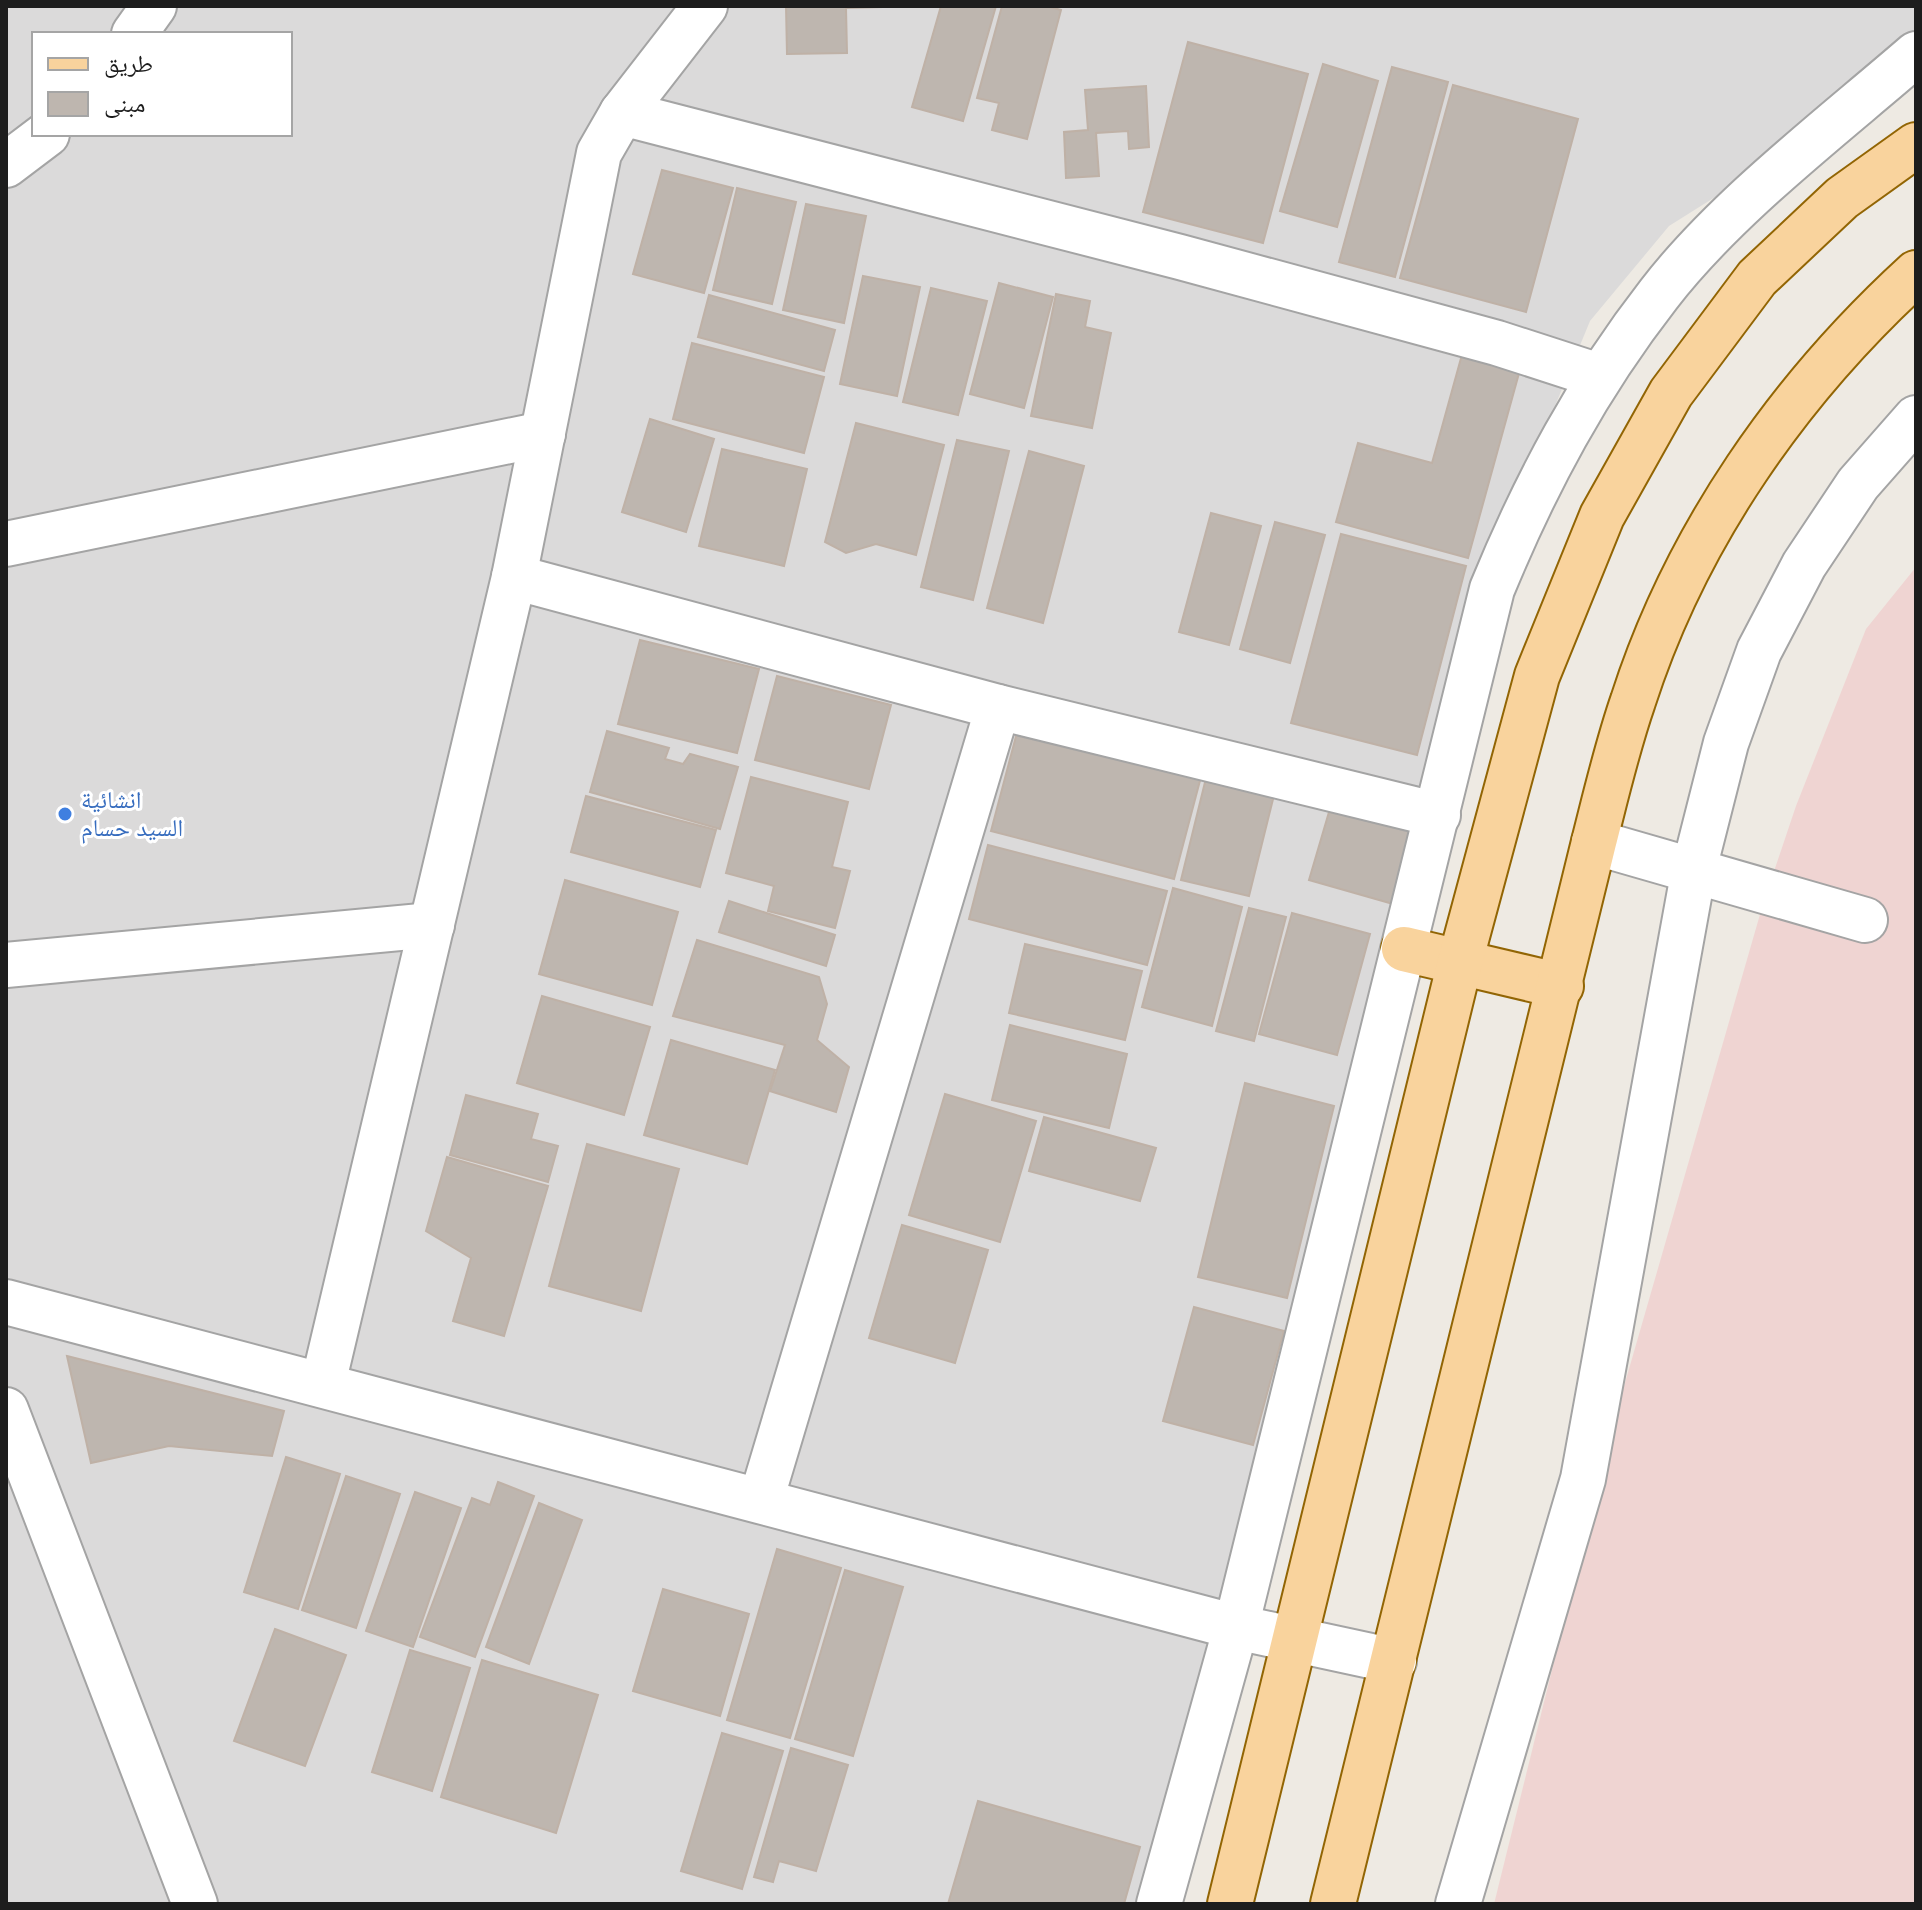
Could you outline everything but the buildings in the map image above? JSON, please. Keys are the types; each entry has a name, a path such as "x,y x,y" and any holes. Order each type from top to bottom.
{"main road":[{"path":"1230,1904 1460,962 1537,676 1602,516 1671,393 1757,278 1842,198 1916,145"},
{"path":"1333,1904 1594,842 1633,699 1672,604 1719,512 1767,439 1812,380 1916,273"},
{"path":"1404,949 1561,986"}],"street":[{"path":"135,32 154,6"},
{"path":"323,1384 514,577 599,153 622,113 705,6"},
{"path":"1159,1904 1236,1627 1492,589 1527,505 1561,438 1599,376 1660,292 1736,213 1916,54"},
{"path":"622,113 1195,261 1497,343 1599,376"},
{"path":"6,165 44,136"},
{"path":"1458,1904 1583,1479 1694,869 1726,743 1759,651 1804,565 1858,484 1916,418"},
{"path":"6,544 543,434"},
{"path":"514,577 998,707 1438,815"},
{"path":"761,1500 998,707"},
{"path":"1594,842 1865,920"},
{"path":"6,965 432,925"},
{"path":"6,1302 1236,1627 1294,1642 1394,1661"},
{"path":"6,1410 195,1904"}],"shaded area":[{"path":"6,6 1916,6 1916,71 1669,226 1590,321 1483,581 1151,1904 6,1904"},
{"path":"1916,567 1916,1904 1494,1904 1612,1428 1763,904 1796,806 1866,629"}],"place":[{"name":"انشائية السيد حسام","path":"65,814"}]}
